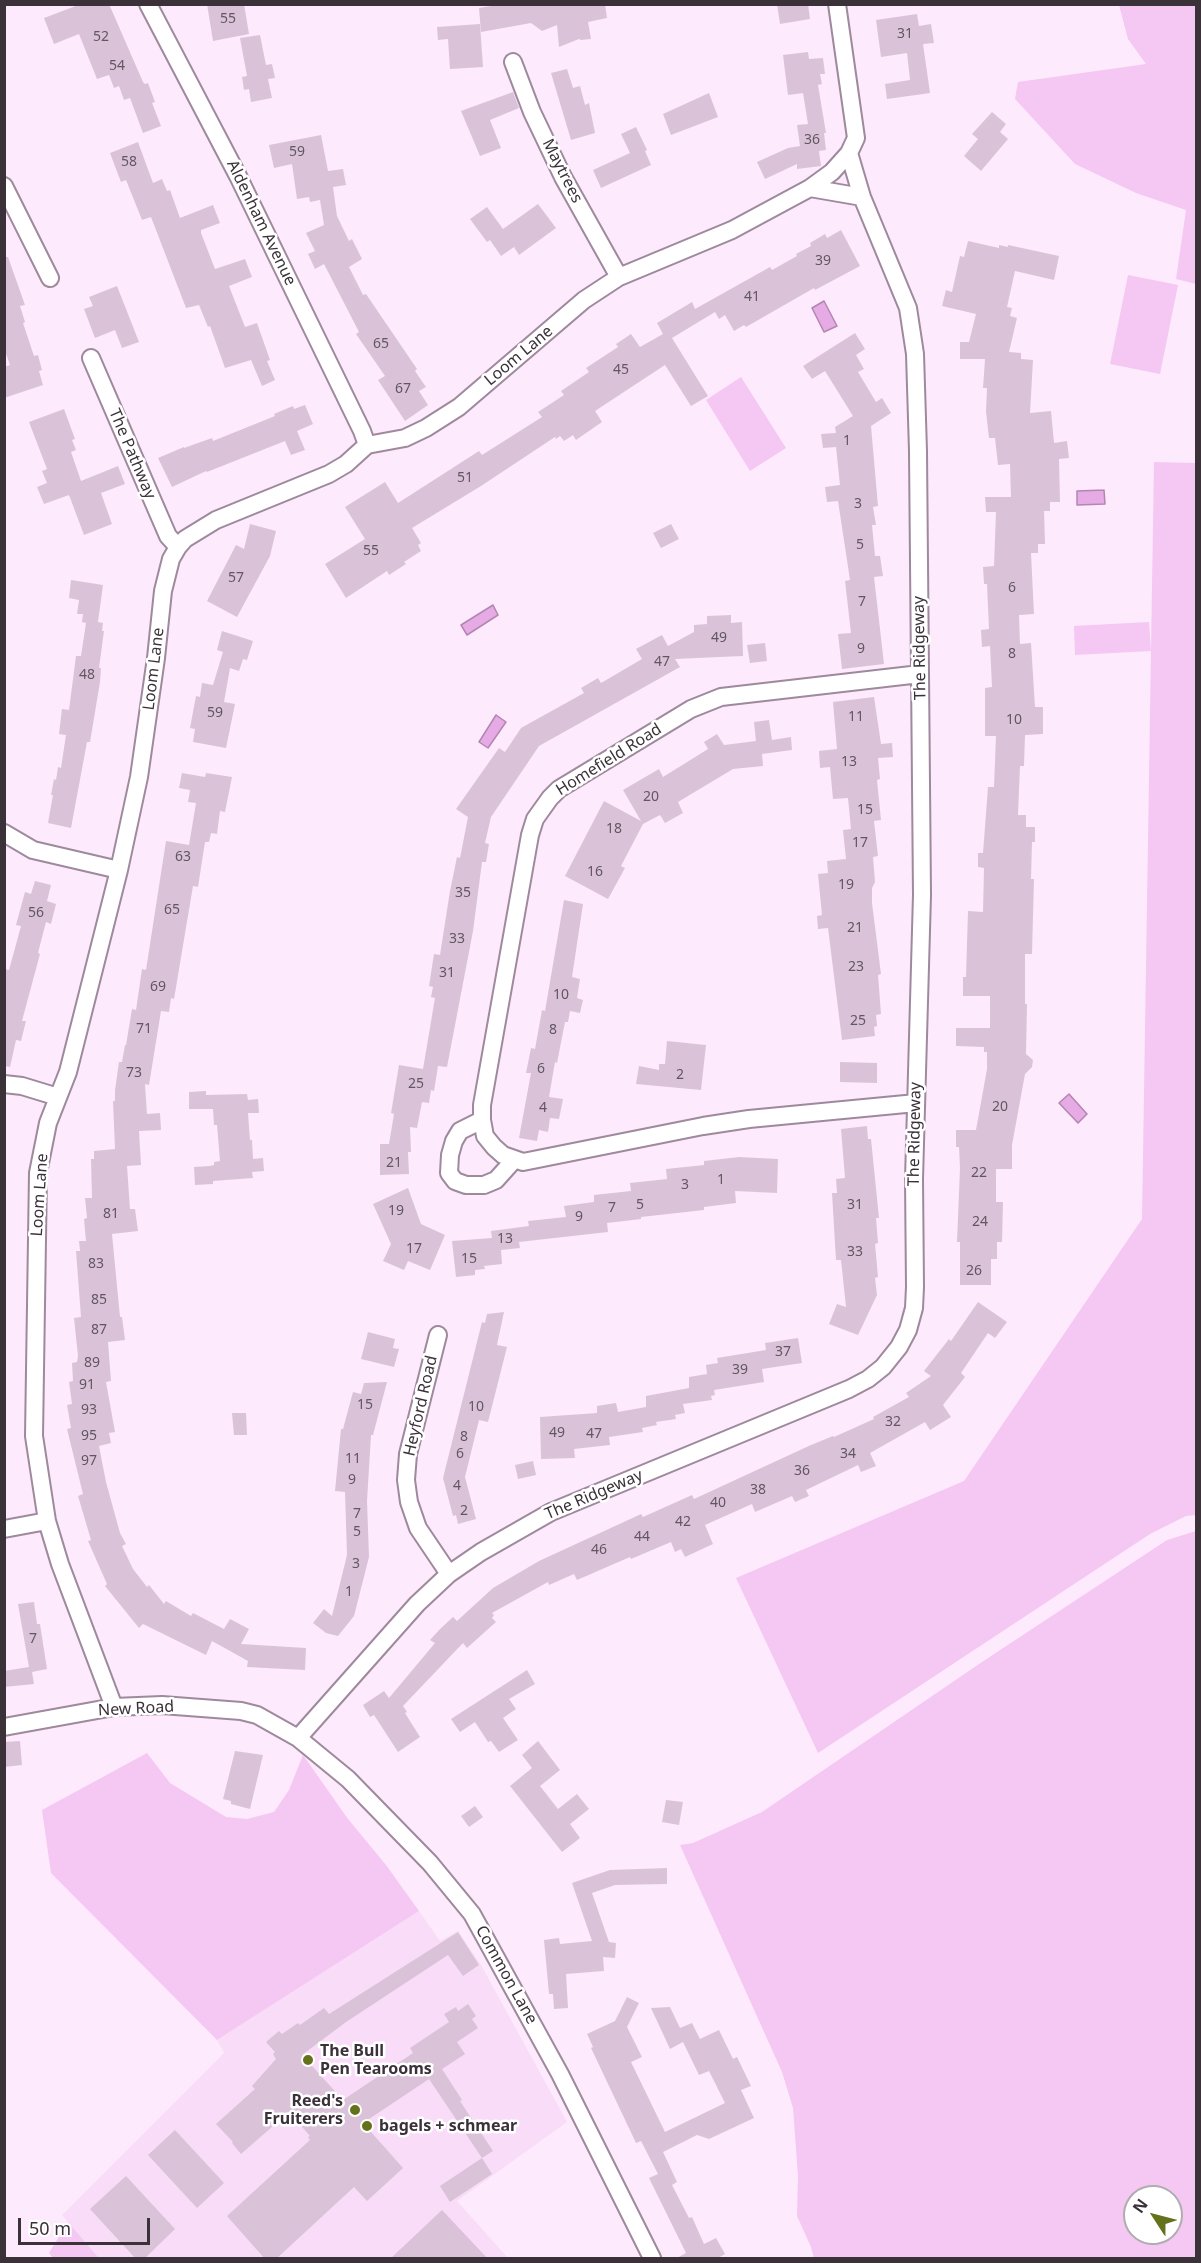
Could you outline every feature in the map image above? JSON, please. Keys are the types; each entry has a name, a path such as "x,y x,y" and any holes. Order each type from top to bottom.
{"street":[{"name":"Aldenham Avenue","path":"148,4 238,176 367,445"},
{"path":"837,4 856,138 849,153"},
{"name":"Maytrees","path":"513,62 532,112 563,177 619,277"},
{"name":"Loom Lane","path":"114,1707 60,1564 47,1521 33,1436 38,1173 48,1123 68,1071 119,870 139,777 163,591 171,559 178,547 198,530 216,520 329,474 346,464 367,445 405,438 426,428 459,407 584,300 619,277 732,230 810,188 832,172 849,153"},
{"name":"The Ridgeway","path":"298,1738 417,1604 449,1574 481,1551 551,1512 849,1389 884,1367 908,1330 914,1308 916,1103 922,895 915,354 908,308 862,196 849,153"},
{"path":"4,186 50,278"},
{"path":"810,188 862,196"},
{"name":"The Pathway","path":"91,358 168,536 178,547"},
{"name":"Homefield Road","path":"514,1160 502,1155 485,1136 482,1105 530,836 535,819 555,793 692,709 721,697 920,674"},
{"path":"4,833 33,850 119,870"},
{"path":"4,1084 22,1086 58,1097"},
{"path":"482,1120 460,1131 450,1155 449,1173 455,1181 466,1185 483,1185 496,1180 514,1160 534,1161 738,1120 916,1103"},
{"name":"Heyford Road","path":"438,1335 408,1454 406,1480 409,1502 418,1528 449,1574"},
{"path":"4,1529 47,1521"},
{"name":"New Road","path":"4,1727 114,1707 162,1705 241,1711 266,1719 298,1738"},
{"name":"Common Lane","path":"298,1738 362,1792 430,1863 472,1914 560,2074 652,2259"}],"shaded area":[{"path":"1119,5 1196,5 1196,284 1176,279 1186,210 1136,193 1075,164 1015,99 1018,82 1146,64 1128,39"},
{"path":"1128,275 1178,285 1160,374 1110,364"},
{"path":"824,301 837,326 824,332 812,308"},
{"path":"741,377 786,448 750,471 706,400"},
{"path":"1154,462 1196,463 1196,1515 1186,1516 1150,1534 818,1753 736,1578 964,1481 1142,1219"},
{"path":"1104,490 1105,504 1077,505 1077,491"},
{"path":"493,605 498,615 467,635 461,625"},
{"path":"1149,622 1151,651 1075,655 1074,626"},
{"path":"496,715 506,722 488,748 479,742"},
{"path":"1069,1094 1087,1114 1078,1123 1059,1103"},
{"path":"1196,1531 1196,2258 814,2258 797,2216 798,2176 793,2108 782,2072 680,1845 693,1843 762,1812 982,1662 1167,1540"},
{"path":"147,1753 170,1783 226,1817 247,1819 274,1812 289,1790 303,1755 348,1819 386,1865 419,1911 217,2040 51,1873 42,1810"},
{"path":"419,1911 440,1941 458,1931 481,1965 567,2122 457,2201 508,2258 99,2258 62,2215 224,2053 217,2040"},
{"path":"68,2222 99,2258 53,2258 49,2253"}],"building":[{"path":"81,4 109,4 143,82 148,83 155,102 152,103 161,126 143,133 130,98 124,100 119,86 114,88 109,75 97,79 79,34 54,44 44,18"},
{"path":"207,4 244,4 249,34 213,41"},
{"path":"503,4 605,4 607,18 588,22 591,39 579,39 559,47 557,25 542,31 531,23 481,32 479,8"},
{"path":"777,4 808,4 810,19 780,24"},
{"path":"917,14 919,26 931,24 934,43 923,44 930,93 887,99 885,84 910,80 907,53 881,57 876,20"},
{"path":"480,24 483,67 450,69 448,39 438,40 437,27"},
{"path":"260,35 266,65 272,64 275,78 268,79 272,98 251,102 249,89 244,90 242,77 247,76 240,38"},
{"path":"808,52 809,59 823,58 825,74 820,74 822,84 818,85 826,133 824,133 826,150 819,151 821,166 797,169 797,164 765,179 757,162 788,148 800,146 797,125 808,124 803,93 788,95 783,55"},
{"path":"567,69 573,88 580,86 585,105 589,103 595,133 571,140 551,73"},
{"path":"513,92 519,108 490,120 501,148 480,156 461,111"},
{"path":"709,93 718,117 671,135 663,114"},
{"path":"992,112 1006,124 1000,132 1008,139 981,171 964,156 978,139 972,134"},
{"path":"636,127 651,165 601,188 593,170 630,153 621,134"},
{"path":"321,135 328,171 343,169 346,185 333,187 337,216 349,241 352,239 362,259 349,267 363,295 366,294 417,369 415,371 426,387 419,391 428,405 405,421 378,380 385,376 356,334 359,332 324,264 315,269 308,254 315,251 306,233 324,225 320,200 310,202 309,197 297,199 292,164 274,168 269,145"},
{"path":"138,142 153,183 162,179 167,191 170,190 180,218 213,205 220,223 201,230 201,233 215,269 245,259 252,277 229,286 245,327 257,323 270,360 267,361 275,380 262,386 251,360 225,368 210,326 208,327 199,305 186,308 151,217 142,220 126,180 121,182 110,153"},
{"path":"538,204 556,228 519,255 514,247 501,256 490,240 487,242 470,219 487,207 503,229"},
{"path":"841,230 860,266 815,290 814,288 746,327 744,325 734,331 725,315 719,319 715,312 672,338 708,396 691,406 665,365 595,411 602,422 576,440 573,435 564,441 560,436 556,439 555,437 412,528 421,543 418,545 421,551 389,575 387,571 346,598 325,564 365,539 345,507 385,482 398,503 479,451 482,455 542,417 538,412 564,395 561,391 589,372 586,368 618,347 616,344 631,334 640,347 663,334 657,323 692,302 695,309 770,267 772,270 797,256 796,254 811,246 810,243 825,234 827,238"},
{"path":"968,241 999,248 999,245 1008,247 1008,245 1059,256 1054,280 1015,271 1007,307 1012,308 1010,316 1017,318 1009,352 1021,353 1021,359 1033,360 1030,413 1051,411 1054,443 1067,441 1069,458 1059,459 1060,502 1050,502 1050,511 1044,511 1045,544 1038,544 1038,553 1031,553 1034,614 1019,615 1020,644 1031,643 1035,707 1043,707 1043,734 1025,735 1024,766 1020,766 1018,815 1026,815 1026,827 1035,827 1035,842 1032,842 1031,879 1034,879 1032,954 1025,954 1026,1054 1033,1060 1032,1067 1025,1074 1012,1145 1012,1169 996,1169 996,1202 1003,1202 1002,1242 997,1242 997,1259 991,1259 991,1285 960,1285 960,1242 957,1242 960,1168 956,1130 976,1130 987,1069 987,1052 984,1052 984,1047 956,1046 956,1028 990,1028 990,996 963,996 963,977 966,977 968,911 983,912 984,868 978,867 978,853 983,853 988,787 994,787 996,736 985,736 985,688 992,687 990,646 982,647 981,630 989,629 987,584 984,584 983,567 994,566 996,512 986,512 985,497 1011,497 1010,464 998,465 995,438 989,438 986,411 987,388 983,388 985,359 960,359 960,342 969,342 976,314 942,306 946,290 952,292 960,256 964,257"},
{"path":"4,257 8,257 25,305 20,306 25,322 23,323 34,356 38,355 43,385 4,398 4,367 10,365 4,348"},
{"path":"117,286 139,342 122,348 115,330 95,338 84,309 93,306 89,297"},
{"path":"855,333 865,349 856,355 864,369 858,372 876,402 882,398 891,413 871,426 878,506 873,507 876,525 872,525 875,556 880,556 883,576 874,577 884,664 842,669 838,634 851,633 845,581 850,580 838,501 827,502 825,487 840,485 836,447 823,448 821,434 836,433 835,427 853,416 825,371 812,379 803,366"},
{"path":"305,405 313,424 297,431 305,450 291,455 285,441 206,471 172,487 158,458 212,438 213,441 275,416 274,414 293,406 294,409"},
{"path":"64,409 75,439 72,440 76,450 71,452 81,481 118,466 125,484 101,493 112,524 84,535 69,495 44,504 37,487 47,483 42,471 47,469 29,422"},
{"path":"250,524 276,531 270,556 237,617 207,601 236,545 244,549"},
{"path":"671,524 679,539 661,548 653,533"},
{"path":"71,580 103,585 98,622 103,623 102,631 104,631 99,668 101,668 100,682 90,742 87,742 71,828 48,823 54,779 56,780 58,767 61,768 66,735 59,734 62,709 69,710 76,656 81,656 86,623 82,622 83,614 77,614 79,600 69,598"},
{"path":"731,615 731,623 742,622 743,656 675,659 680,667 539,746 491,817 485,843 489,844 486,862 482,862 473,931 447,1067 438,1066 434,1091 431,1090 429,1103 422,1102 417,1128 410,1127 409,1174 380,1175 380,1144 389,1144 394,1114 391,1113 399,1065 423,1069 435,998 431,997 433,987 429,986 434,954 440,955 450,891 457,857 460,858 468,817 456,809 499,748 505,752 521,728 584,693 581,688 598,678 601,683 642,659 636,649 662,635 668,646 694,632 694,625 707,624 707,616"},
{"path":"222,631 253,641 247,660 243,659 239,671 230,668 224,702 235,704 226,748 193,742 195,729 190,728 196,696 200,697 202,683 213,685 223,652 217,650"},
{"path":"765,643 767,661 750,663 747,645"},
{"path":"874,697 881,744 892,743 893,757 878,758 880,779 877,780 881,820 874,821 878,856 873,857 875,882 872,888 872,903 881,974 878,975 881,1014 876,1015 875,1036 842,1040 828,928 818,929 817,916 822,915 818,874 828,873 827,861 846,859 843,830 851,829 848,798 833,799 830,767 820,768 819,751 837,749 833,702"},
{"path":"769,720 772,740 791,737 792,750 762,754 763,766 733,769 678,802 683,813 665,823 660,815 643,824 621,866 625,868 608,899 565,876 604,801 641,821 623,790 659,769 663,777 708,749 704,742 717,734 724,745 756,741 754,722"},
{"path":"182,773 205,777 206,773 232,777 225,812 220,811 217,834 211,833 209,842 205,842 198,887 193,886 174,999 171,998 169,1012 161,1011 149,1085 145,1084 147,1114 160,1113 161,1130 139,1131 141,1165 127,1166 130,1209 135,1209 138,1231 112,1234 120,1317 122,1317 125,1340 108,1342 111,1381 106,1382 115,1432 109,1433 111,1443 99,1446 120,1533 126,1544 122,1546 133,1569 147,1587 149,1585 164,1604 166,1601 191,1616 193,1613 224,1629 230,1619 249,1629 241,1644 306,1648 305,1670 247,1667 248,1661 212,1641 206,1655 143,1624 139,1628 105,1586 107,1584 88,1541 91,1540 78,1496 83,1494 67,1429 71,1428 67,1405 72,1404 69,1382 73,1381 72,1363 77,1362 78,1356 74,1318 81,1317 76,1251 80,1251 79,1241 86,1241 85,1198 92,1198 91,1159 94,1159 94,1151 115,1149 113,1101 115,1101 119,1062 122,1062 132,1009 136,1010 142,969 146,970 166,841 189,845 196,803 188,802 190,790 179,788"},
{"path":"35,881 51,885 47,901 56,904 51,924 46,922 22,1021 26,1021 21,1041 16,1040 10,1067 4,1066 4,969 9,970 21,926 16,925 25,892 31,894"},
{"path":"564,900 583,904 572,977 580,979 577,998 583,1000 580,1013 570,1011 568,1022 565,1022 557,1063 555,1062 549,1097 563,1099 559,1119 550,1118 548,1132 539,1130 537,1141 519,1138 531,1073 526,1073 531,1048 535,1049 542,1010 545,1011"},
{"path":"667,1041 706,1045 701,1090 636,1084 639,1066 659,1070 659,1064 665,1064"},
{"path":"840,1062 877,1063 877,1083 840,1082"},
{"path":"206,1091 206,1095 247,1094 248,1100 258,1099 259,1113 248,1113 250,1140 252,1140 253,1159 263,1158 264,1171 252,1172 253,1178 213,1181 213,1184 195,1185 194,1167 210,1166 220,1161 217,1125 214,1125 213,1109 189,1109 189,1092"},
{"path":"867,1126 868,1139 871,1139 879,1218 876,1218 878,1243 875,1244 878,1277 875,1278 877,1295 858,1335 829,1324 837,1304 846,1307 841,1260 836,1260 832,1193 837,1193 836,1179 845,1178 841,1129"},
{"path":"739,1157 778,1159 777,1193 735,1191 736,1203 704,1207 704,1210 607,1223 608,1232 519,1242 520,1248 501,1250 502,1264 484,1266 485,1269 475,1270 475,1275 456,1277 452,1241 492,1238 491,1231 529,1226 528,1221 566,1217 564,1206 594,1202 594,1195 631,1191 630,1183 667,1179 666,1169 704,1165 704,1161"},
{"path":"408,1188 421,1224 445,1235 430,1270 408,1261 404,1270 383,1261 391,1244 373,1204"},
{"path":"978,1302 1007,1322 995,1338 988,1333 961,1373 965,1377 943,1405 951,1417 930,1430 925,1422 870,1453 876,1466 861,1472 858,1465 806,1490 809,1496 795,1502 792,1496 755,1512 752,1504 705,1525 713,1544 685,1557 681,1549 675,1552 671,1542 577,1580 574,1574 549,1585 548,1582 492,1613 494,1615 492,1618 496,1622 467,1648 463,1643 403,1706 420,1737 398,1752 374,1715 370,1717 363,1705 384,1691 389,1698 435,1643 430,1640 440,1629 453,1617 457,1621 493,1588 539,1561 641,1514 643,1517 692,1495 694,1499 811,1445 874,1419 873,1417 909,1397 906,1393 931,1376 924,1371 949,1339 951,1341"},
{"path":"504,1312 497,1345 507,1347 488,1422 479,1420 465,1477 476,1519 458,1524 456,1515 453,1516 443,1478 482,1322 485,1323 487,1314"},
{"path":"368,1332 395,1339 393,1348 399,1349 394,1367 361,1359"},
{"path":"798,1338 802,1363 762,1369 764,1382 714,1390 715,1395 711,1396 712,1400 683,1404 685,1413 675,1415 676,1419 656,1422 657,1425 642,1428 643,1432 609,1437 610,1445 574,1449 575,1458 541,1459 540,1417 597,1413 597,1406 616,1403 618,1412 646,1407 646,1396 689,1388 689,1377 707,1374 706,1365 718,1363 717,1358 766,1350 765,1343"},
{"path":"387,1382 373,1435 371,1435 367,1501 369,1557 354,1616 338,1636 326,1633 313,1623 324,1609 332,1616 347,1555 345,1492 335,1491 341,1429 343,1429 353,1392 361,1394 364,1383"},
{"path":"232,1413 246,1413 247,1435 234,1435"},
{"path":"533,1461 536,1475 518,1479 515,1465"},
{"path":"34,1602 47,1669 32,1672 34,1684 4,1687 4,1671 29,1667 18,1604"},
{"path":"527,1670 535,1684 509,1699 516,1709 503,1718 518,1740 499,1752 491,1741 488,1742 475,1722 460,1732 451,1719"},
{"path":"20,1741 22,1765 4,1767 4,1742"},
{"path":"538,1741 560,1770 540,1786 558,1809 577,1794 589,1809 570,1824 580,1838 562,1852 510,1786 532,1768 522,1755"},
{"path":"235,1751 263,1755 250,1809 231,1804 231,1801 223,1799"},
{"path":"666,1800 683,1802 679,1825 662,1822"},
{"path":"475,1806 483,1817 469,1827 461,1816"},
{"path":"667,1868 667,1884 615,1885 592,1893 609,1942 616,1943 615,1958 603,1957 604,1971 566,1974 568,2008 554,2009 553,1994 549,1994 544,1940 559,1938 560,1944 592,1941 572,1883 610,1870"},
{"path":"458,1932 479,1965 463,1976 448,1955 346,2022 302,2055 343,2100 413,2053 410,2048 449,2022 444,2014 456,2007 458,2011 468,2004 476,2016 472,2019 478,2028 457,2042 465,2054 442,2069 493,2151 482,2158 429,2079 363,2123 403,2168 367,2201 354,2187 276,2259 265,2259 227,2216 310,2140 308,2137 310,2136 289,2112 241,2154 216,2124 255,2089 252,2086 276,2059 273,2054 275,2052 266,2042 279,2031 282,2034 298,2023 300,2025 324,2008 329,2014"},
{"path":"627,1997 639,2003 627,2027 642,2057 631,2062 665,2132 725,2103 709,2071 699,2075 683,2042 670,2049 651,2008 670,2007 680,2028 692,2023 700,2039 719,2030 733,2059 737,2057 751,2086 741,2090 754,2118 709,2139 697,2135 663,2152 677,2182 672,2185 689,2218 692,2217 704,2244 716,2238 725,2254 716,2259 675,2259 686,2253 649,2178 658,2174 641,2141 636,2143 591,2048 593,2047 587,2034 615,2021"},
{"path":"175,2130 224,2183 197,2208 148,2155"},
{"path":"482,2158 492,2174 450,2202 440,2186"},
{"path":"126,2176 175,2229 144,2259 136,2259 90,2209"},
{"path":"442,2210 488,2259 390,2259"}],"place":[{"name":"The Bull Pen Tearooms","path":"308,2060"},
{"name":"Reed's Fruiterers","path":"355,2110"},
{"name":"bagels + schmear","path":"367,2126"}]}
